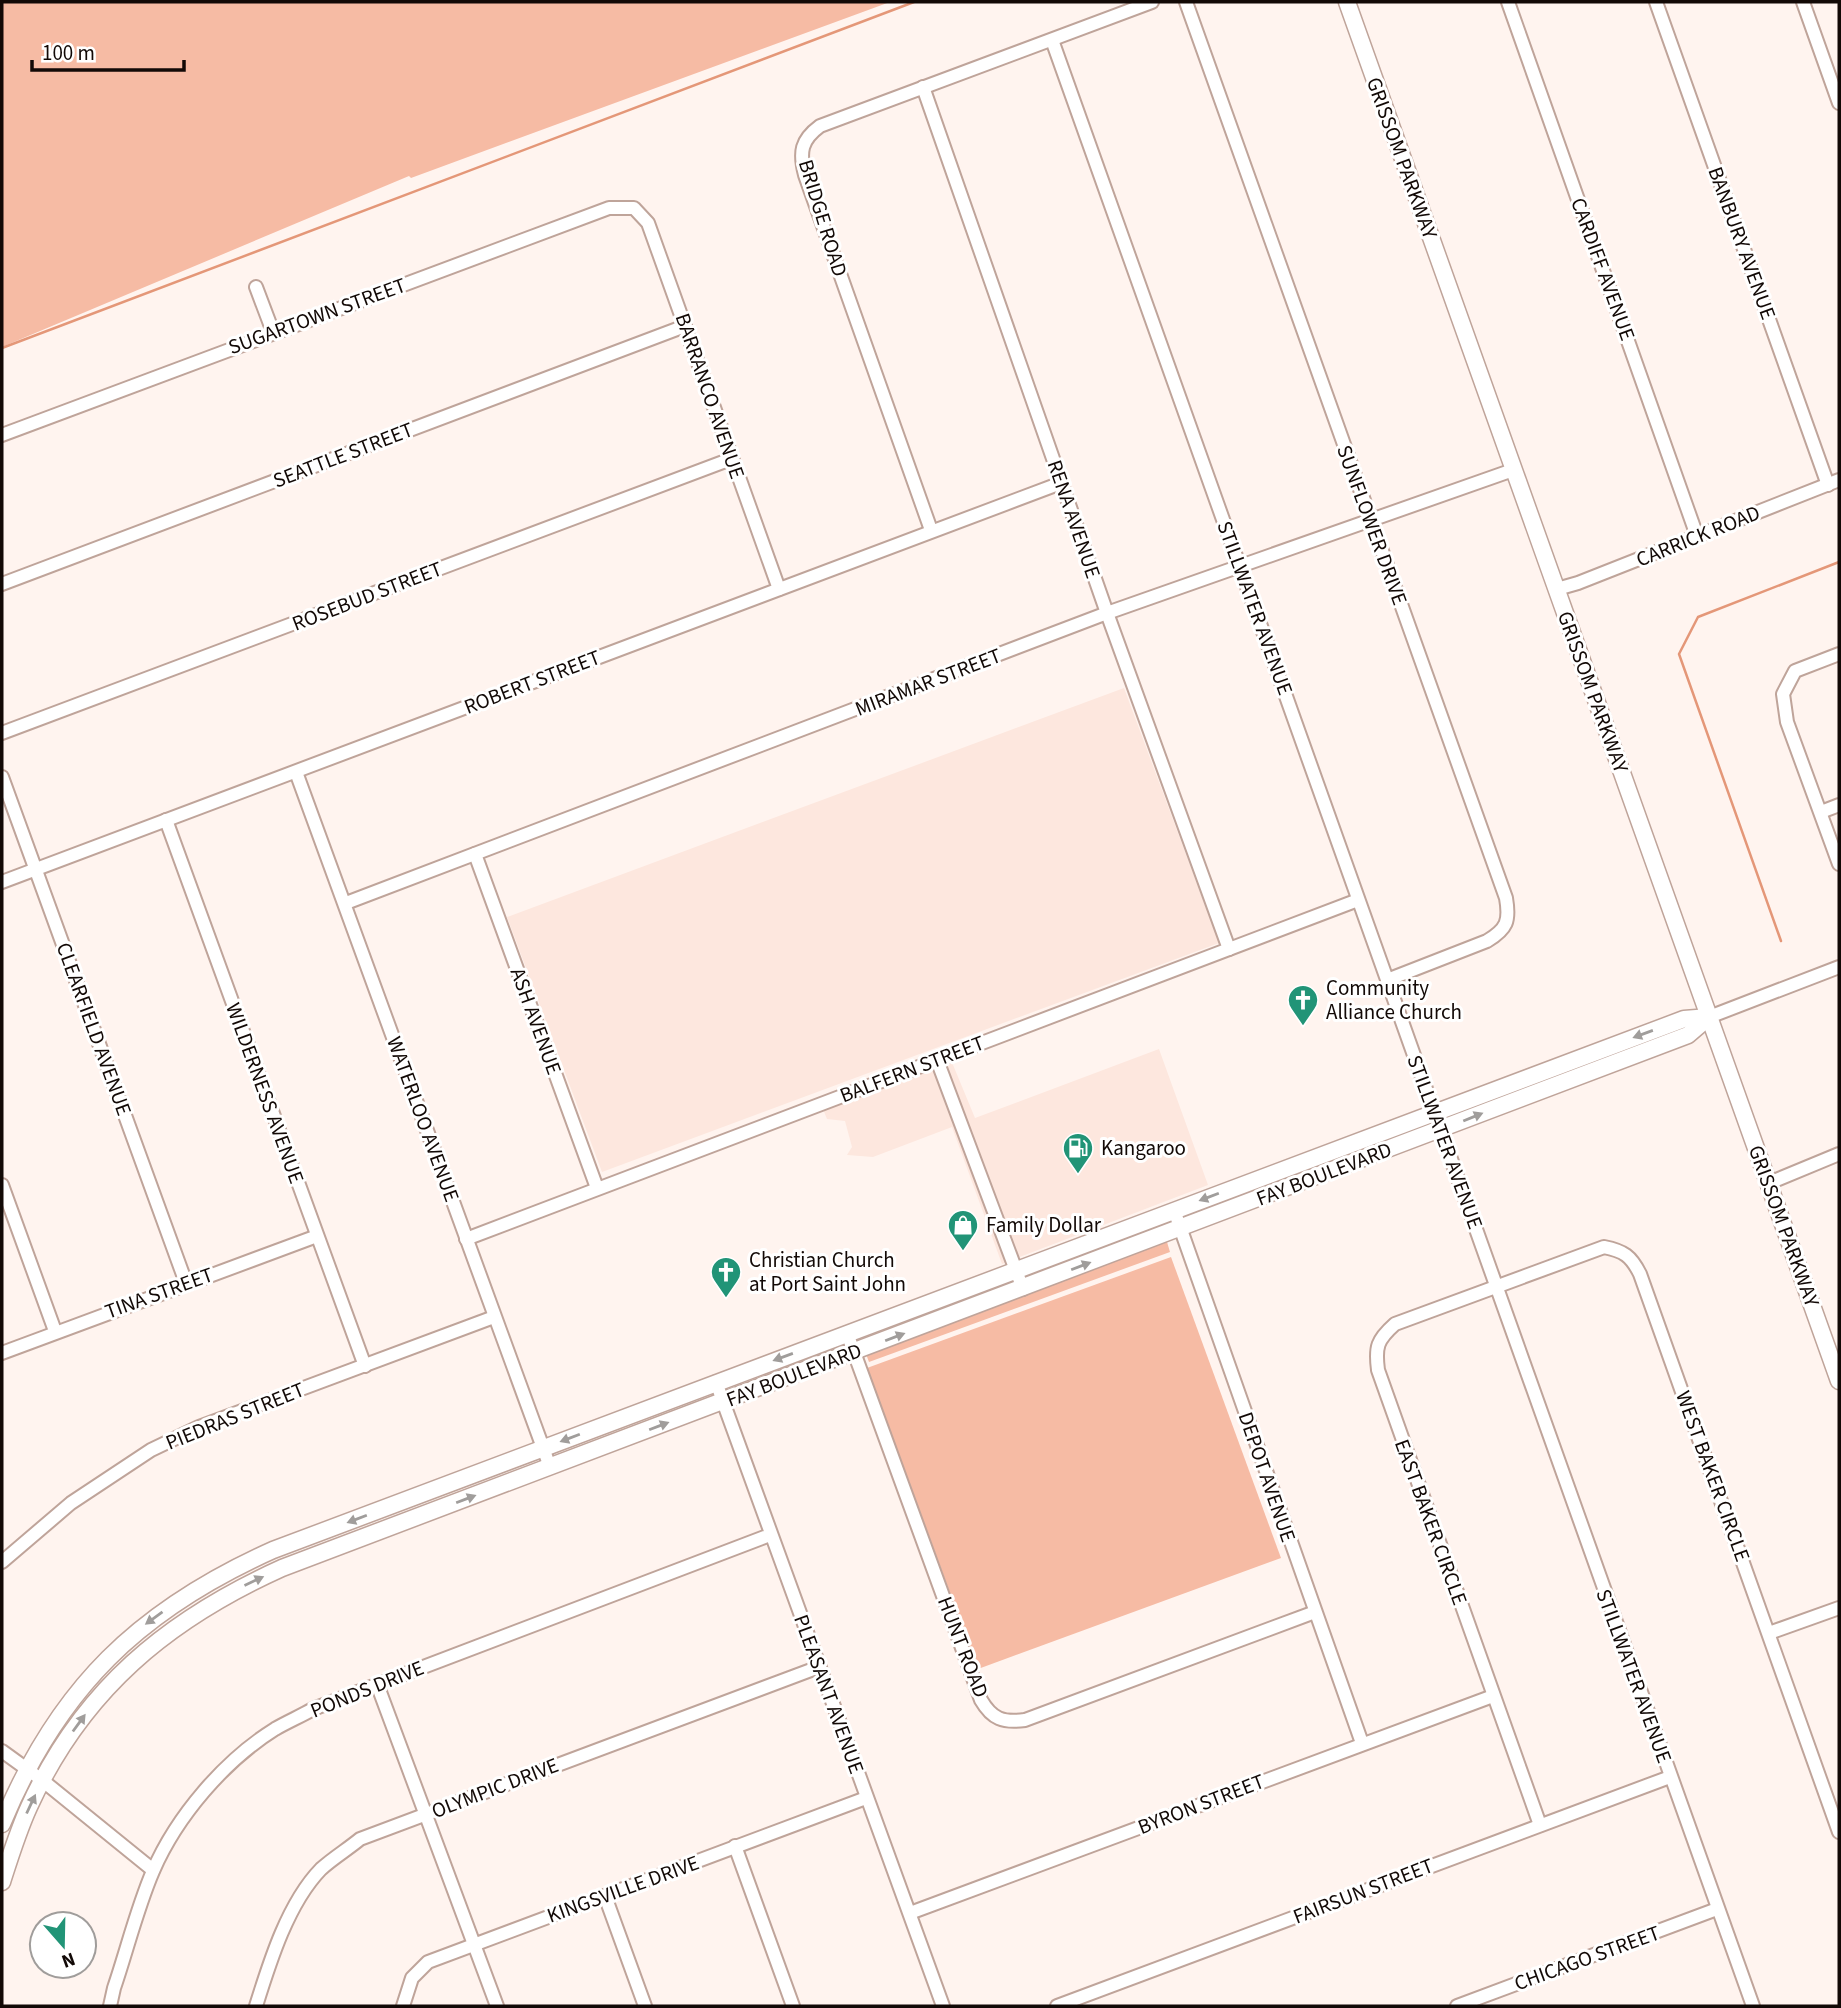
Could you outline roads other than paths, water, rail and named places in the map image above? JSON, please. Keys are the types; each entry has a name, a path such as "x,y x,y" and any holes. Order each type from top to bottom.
{"main road":[{"name":"GRISSOM PARKWAY","path":"1347,2 1839,1381"},
{"name":"FAY BOULEVARD","path":"2,1824 26,1770 69,1702 105,1661 145,1624 189,1593 237,1566 1433,1112 1685,1019 1709,1017"},
{"name":"FAY BOULEVARD","path":"2,1882 29,1808 43,1780 61,1747 99,1697 153,1643 226,1595 282,1568 1688,1035 1709,1017"}],"street":[{"name":"BRIDGE ROAD","path":"931,530 801,159 802,145 808,135 820,126 1152,2"},
{"name":"SUNFLOWER DRIVE","path":"1186,2 1506,898 1508,911 1505,926 1487,941 1387,979"},
{"name":"CARDIFF AVENUE","path":"1508,2 1697,536"},
{"name":"BANBURY AVENUE","path":"1656,2 1833,482"},
{"path":"1803,2 1839,103"},
{"name":"STILLWATER AVENUE","path":"1052,40 1753,2006"},
{"name":"RENA AVENUE","path":"923,87 1107,613 1229,949"},
{"name":"SUGARTOWN STREET","path":"2,435 609,208 634,208"},
{"name":"BARRANCO AVENUE","path":"634,208 648,223 779,589"},
{"path":"256,286 273,332"},
{"name":"SEATTLE STREET","path":"2,584 685,326"},
{"name":"ROSEBUD STREET","path":"2,733 731,459"},
{"name":"MIRAMAR STREET","path":"345,903 1107,613 1513,470"},
{"name":"CARRICK ROAD","path":"1557,589 1833,482"},
{"name":"ROBERT STREET","path":"2,882 1061,483"},
{"path":"1839,654 1795,671 1783,694 1787,722 1839,864"},
{"name":"WATERLOO AVENUE","path":"296,772 550,1467"},
{"name":"CLEARFIELD AVENUE","path":"2,776 186,1283"},
{"path":"1821,812 1839,805"},
{"name":"WILDERNESS AVENUE","path":"166,820 365,1366"},
{"name":"ASH AVENUE","path":"475,854 597,1188"},
{"name":"BALFERN STREET","path":"466,1238 1358,900"},
{"name":"FAY BOULEVARD","path":"1709,1017 1839,967"},
{"path":"937,1059 1023,1289"},
{"path":"1769,1183 1839,1154"},
{"path":"2,1185 55,1331"},
{"name":"DEPOT AVENUE","path":"1174,1210 1362,1743"},
{"name":"TINA STREET","path":"2,1353 55,1331 317,1236"},
{"name":"WEST BAKER CIRCLE","path":"1496,1287 1604,1247 1624,1251 1633,1259 1839,1832"},
{"name":"EAST BAKER CIRCLE","path":"1496,1287 1395,1324 1382,1335 1375,1352 1378,1370 1540,1825"},
{"name":"PIEDRAS STREET","path":"2,1562 71,1503 151,1450 199,1427 494,1317"},
{"name":"HUNT ROAD","path":"847,1333 981,1700 989,1713 1000,1721 1025,1720 1315,1612"},
{"name":"PLEASANT AVENUE","path":"716,1382 943,2006"},
{"path":"317,1534 325,1552"},
{"name":"PONDS DRIVE","path":"110,2006 153,1870 177,1828 203,1794 232,1763 274,1730 313,1709 770,1535"},
{"path":"1769,1633 1839,1608"},
{"name":"OLYMPIC DRIVE","path":"256,2006 296,1901 322,1869 360,1839 819,1667"},
{"path":"377,1685 497,2006"},
{"name":"BYRON STREET","path":"910,1913 1493,1696"},
{"path":"2,1751 43,1780 153,1870"},
{"name":"FAIRSUN STREET","path":"1057,2006 1670,1777"},
{"name":"KINGSVILLE DRIVE","path":"403,2006 412,1978 428,1962 866,1798"},
{"path":"735,1846 793,2006"},
{"path":"605,1896 645,2006"},
{"name":"CHICAGO STREET","path":"1457,2006 1717,1909"}],"waterway":[{"path":"2,348 914,2"},
{"path":"1781,941 1679,654 1698,617 1839,562"}],"place":[{"name":"Community Alliance Church","path":"1303,1027"},
{"name":"Kangaroo","path":"1078,1175"},
{"name":"Family Dollar","path":"963,1252"},
{"name":"Christian Church at Port Saint John","path":"726,1299"}]}
